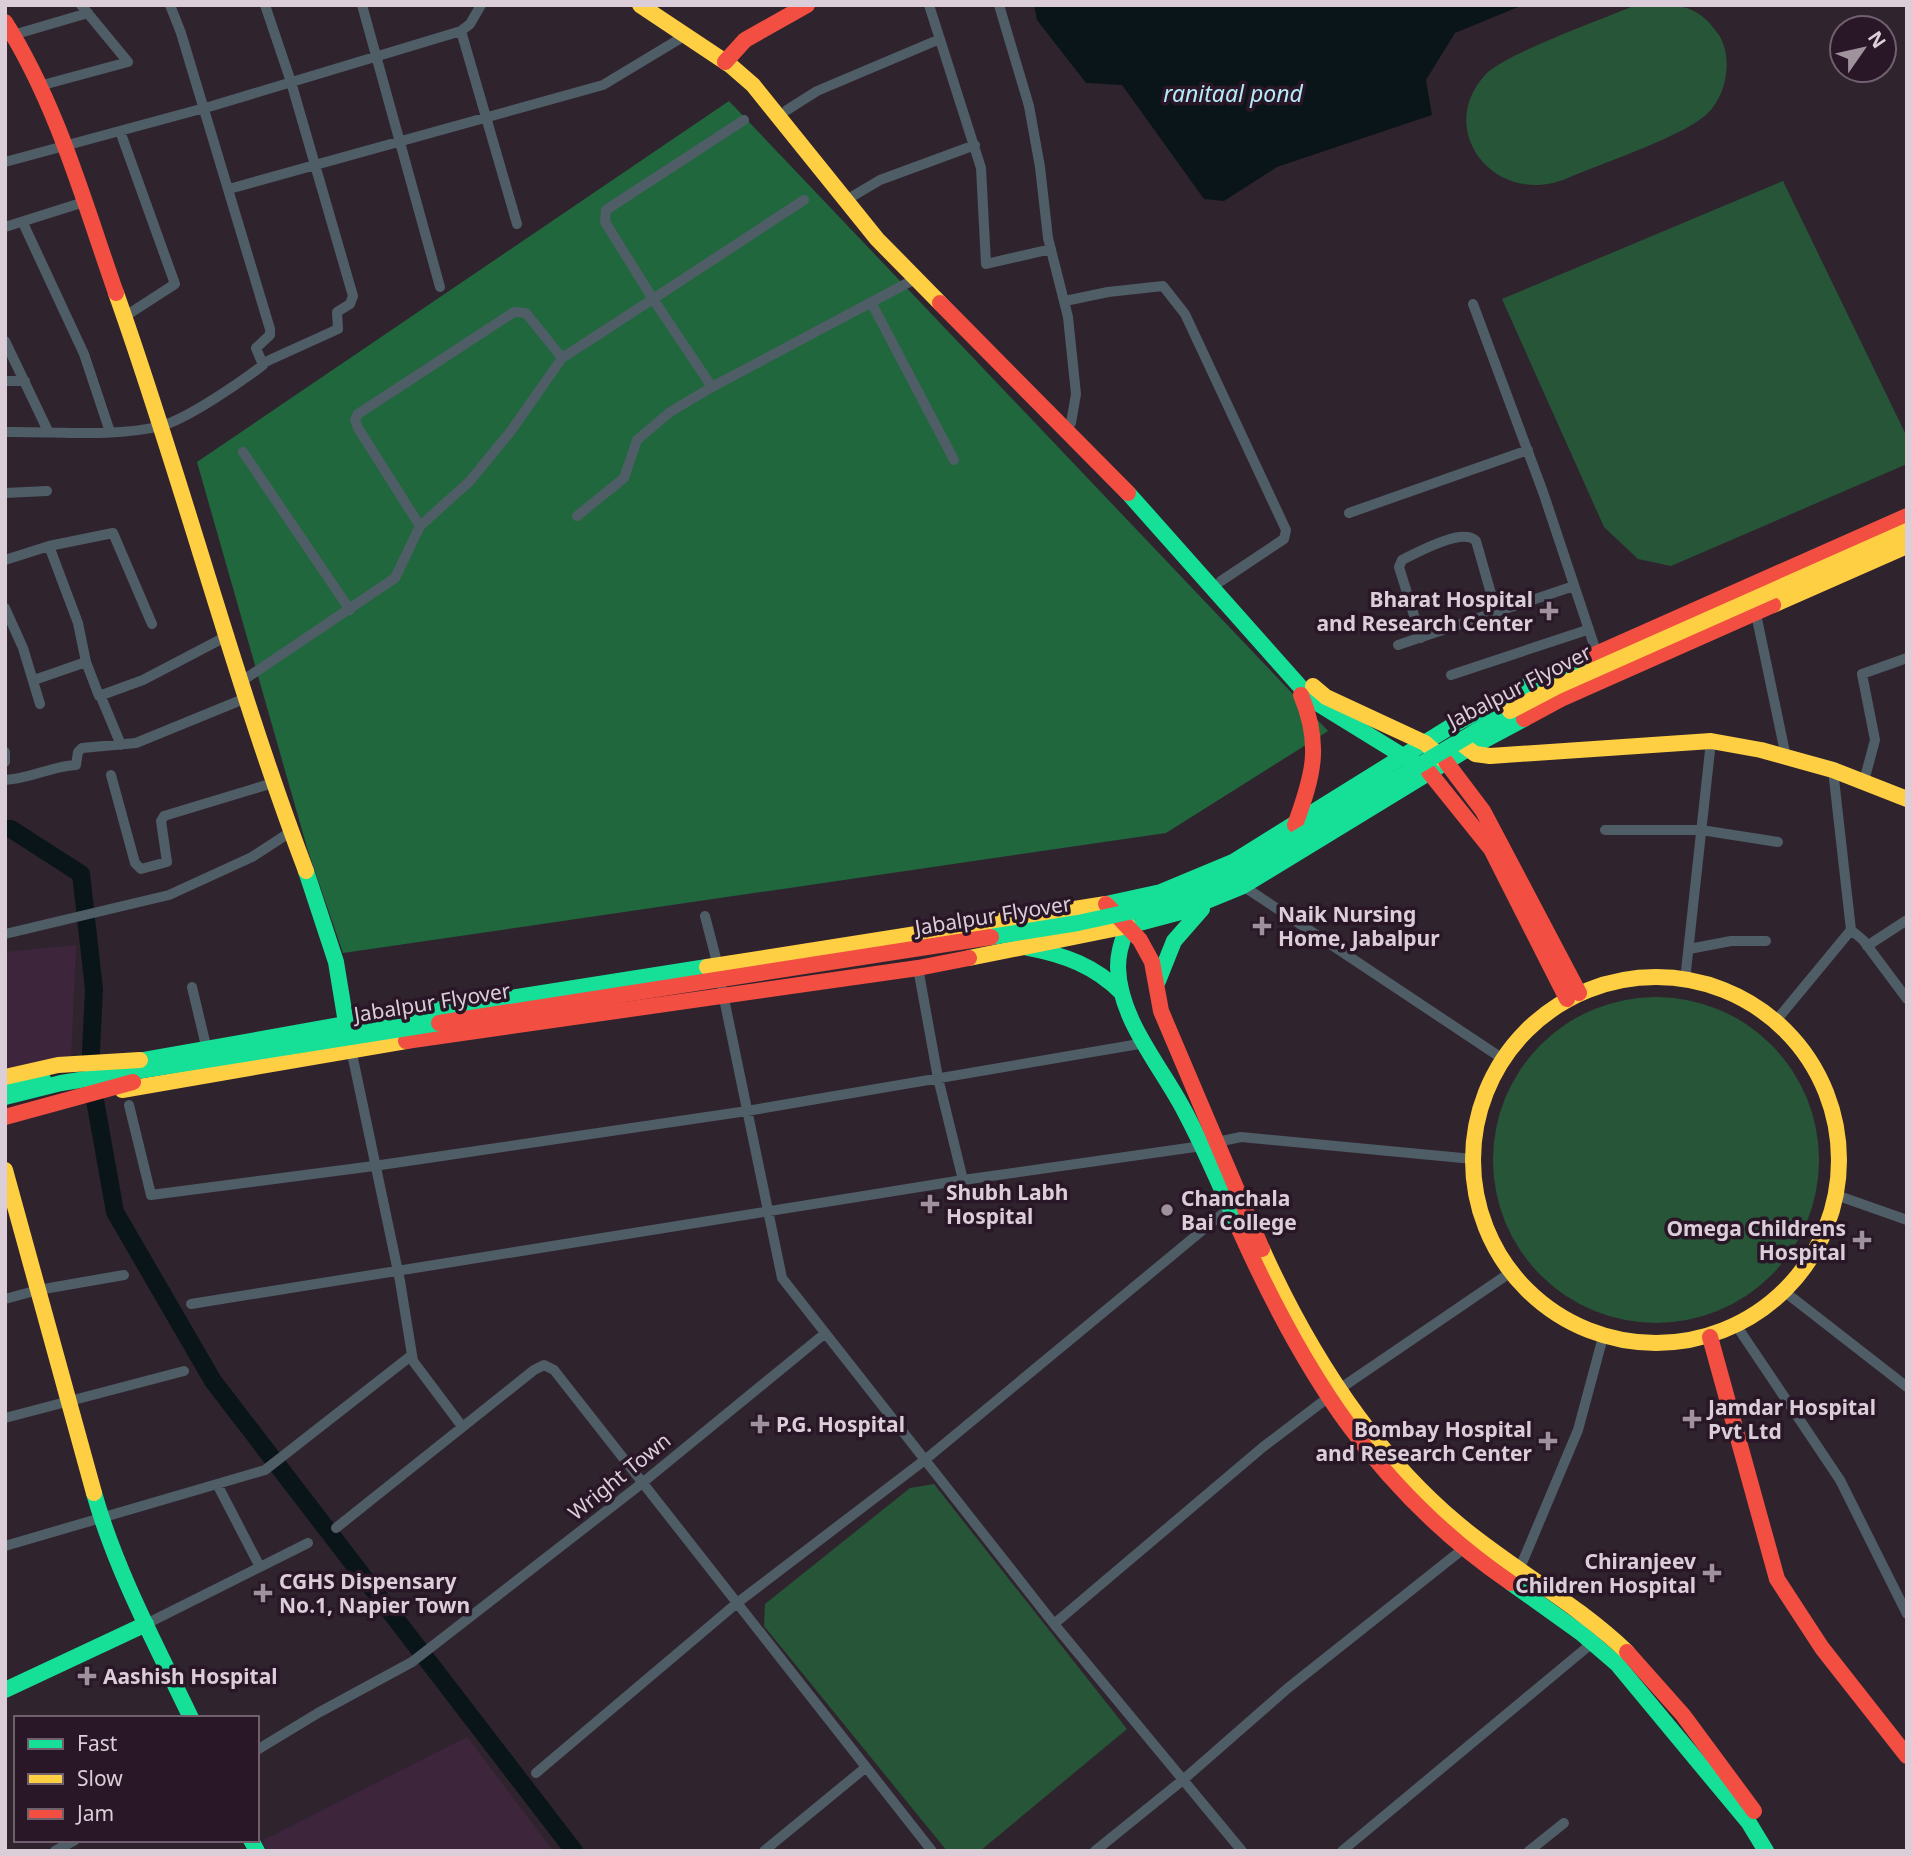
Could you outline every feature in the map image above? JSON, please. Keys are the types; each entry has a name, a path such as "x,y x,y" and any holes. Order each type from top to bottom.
{"main road":[{"path":"640,5 686,35 754,72 853,195 914,264 1167,519 1276,648 1326,697 1425,743 1446,762 1483,811 1573,996"},
{"path":"654,5 729,58 770,103 854,210 915,279 1160,525 1296,684 1328,713 1406,756 1429,772 1491,849 1573,996"},
{"path":"729,58 745,40 797,7"},
{"path":"9,28 28,58 64,147 81,203 163,426 273,783 336,962 351,1049"},
{"path":"5,1087 84,1070 346,1024 1144,897 1189,882 1233,862 1450,727 1595,652 1907,516"},
{"name":"Jabalpur Flyover","path":"5,1097 61,1083 1078,923 1170,903 1230,878 1482,726 1558,686 1907,531"},
{"path":"5,1115 89,1096 351,1049 918,968 1128,926 1210,902 1243,886 1466,750 1608,676 1756,614 1907,546"},
{"path":"1295,825 1312,782 1318,753 1312,717 1296,684"},
{"path":"1450,727 1466,750 1490,756 1711,741 1833,770 1907,799"},
{"path":"1144,897 1128,926 1117,959 1124,996 1134,1023 1145,1042 1210,1144"},
{"path":"1158,981 1171,942 1184,925 1210,902"},
{"path":"1106,904 1151,953 1158,981 1161,1011 1210,1144 1237,1204 1281,1319 1371,1455 1463,1549 1516,1577"},
{"path":"1028,948 1069,955 1086,962 1107,976 1124,996"},
{"path":"1660,976 1706,983 1750,1002 1775,1021 1787,1031 1815,1069 1834,1112 1840,1159 1836,1195 1817,1250 1785,1292 1753,1318 1710,1337 1675,1344 1639,1344 1604,1336 1552,1312 1510,1272 1484,1226 1472,1174 1476,1121 1494,1071 1526,1029 1573,996 1613,981 1660,976"},
{"path":"5,1077 58,1065 162,1059 176,1065"},
{"path":"5,1115 157,1076 176,1065"},
{"path":"5,1170 101,1517 146,1624 190,1716"},
{"path":"1710,1337 1777,1579 1794,1609 1855,1693 1907,1756"},
{"path":"1332,1395 1413,1482 1516,1577 1641,1667 1696,1732 1762,1822 1778,1851"},
{"path":"5,1690 146,1624"},
{"path":"1599,1637 1749,1822 1766,1851"}],"street":[{"path":"170,5 181,33 271,332 256,348 263,363"},
{"path":"5,432 110,432 163,426 237,384 263,363 338,329 337,312 353,300 291,82 265,5"},
{"path":"362,5 402,141 440,287"},
{"path":"929,5 981,168 986,264 1051,249"},
{"path":"999,5 1028,106 1051,249 1065,301 1076,394 1071,423"},
{"path":"5,162 202,109 461,31 470,24 481,6"},
{"path":"9,28 85,9 128,62 39,86"},
{"path":"461,31 517,225"},
{"path":"229,189 603,85 686,35"},
{"path":"787,110 817,91 940,39"},
{"path":"712,387 605,222 606,210 744,120"},
{"path":"120,131 174,280 173,286 124,317"},
{"path":"853,195 880,180 975,145"},
{"path":"242,681 395,578 420,526 469,482 511,431 562,358 804,200"},
{"path":"5,227 81,203"},
{"path":"23,223 84,354 110,432"},
{"path":"577,516 624,478 637,440 648,428 712,387 915,279"},
{"path":"1065,301 1108,292 1163,286 1185,314 1286,530 1284,539 1221,582"},
{"path":"871,302 954,460"},
{"path":"1473,304 1528,450 1587,630 1608,676"},
{"path":"420,526 358,428 355,420 358,414 514,312 526,313 562,358"},
{"path":"5,341 48,431"},
{"path":"5,381 25,381"},
{"path":"1349,513 1528,450"},
{"path":"243,452 350,610"},
{"path":"5,493 47,491"},
{"path":"5,560 49,546 113,533 152,624"},
{"path":"1421,638 1399,567 1402,560 1455,537 1466,535 1476,541 1496,611"},
{"path":"49,546 78,623 95,691 102,696 121,745"},
{"path":"1398,645 1574,586"},
{"path":"5,608 34,680 40,704"},
{"path":"1756,614 1786,757"},
{"path":"1451,674 1587,630"},
{"path":"102,696 189,658 229,635"},
{"path":"1864,781 1875,740 1862,674 1907,657"},
{"path":"34,680 86,662"},
{"path":"5,780 29,778 57,766 75,765 78,752 82,748 136,743 246,698"},
{"path":"1685,980 1711,741"},
{"path":"5,752 5,762"},
{"path":"1833,770 1851,930 1867,946 1907,999"},
{"path":"111,775 135,863 141,869 167,862 161,821 164,816 273,783"},
{"path":"1605,830 1701,830 1778,842"},
{"path":"5,934 169,895 252,857 292,831"},
{"path":"1243,886 1503,1059"},
{"path":"705,915 718,965 782,1278 824,1335 926,1459 1054,1624 1242,1851"},
{"path":"1867,946 1907,920"},
{"path":"1775,1021 1851,930"},
{"path":"1689,949 1731,941 1766,941"},
{"path":"918,968 938,1078 962,1180"},
{"path":"192,987 207,1050"},
{"path":"129,1105 151,1195 374,1167 747,1111 1145,1042"},
{"path":"351,1049 398,1272 413,1361 461,1425"},
{"path":"191,1304 1241,1137 1474,1159"},
{"path":"1836,1195 1907,1220"},
{"path":"536,1773 737,1603 926,1459 1237,1204"},
{"path":"1054,1624 1263,1447 1332,1395 1510,1272"},
{"path":"5,1299 38,1290 124,1275"},
{"path":"1785,1292 1907,1387"},
{"path":"1736,1325 1840,1480 1907,1614"},
{"name":"Wright Town","path":"259,1749 412,1662 436,1645 641,1484 824,1335"},
{"path":"1516,1577 1578,1430 1604,1336"},
{"path":"5,1545 265,1471 412,1355"},
{"path":"337,1528 461,1425 544,1365 554,1370 932,1851"},
{"path":"5,1418 184,1371"},
{"path":"217,1484 260,1567"},
{"path":"146,1624 308,1543"},
{"path":"1095,1851 1184,1779 1288,1688 1463,1549"},
{"path":"1342,1851 1599,1637"},
{"path":"764,1851 865,1768"},
{"path":"1529,1851 1564,1823"},
{"path":"55,1851 71,1842"},
{"path":"1107,1842 1114,1851"}],"shaded area":[{"path":"76,945 71,1058 5,1072 5,952"},
{"path":"467,1737 553,1851 267,1851 262,1841"}],"green space":[{"path":"1636,5 1673,5 1692,10 1719,35 1726,54 1726,76 1719,97 1707,114 1680,132 1568,178 1542,185 1517,183 1496,173 1480,159 1470,140 1466,118 1471,96 1486,74 1514,56"},
{"path":"729,101 1328,731 1166,833 343,953 308,851 197,462"},
{"path":"1783,181 1907,437 1907,464 1671,566 1638,559 1604,527 1502,299"},
{"path":"1656,997 1703,1004 1718,1010 1746,1025 1771,1045 1791,1070 1806,1098 1812,1113 1819,1160 1812,1207 1806,1222 1791,1250 1771,1275 1746,1295 1718,1310 1703,1316 1656,1323 1609,1316 1594,1310 1566,1295 1541,1275 1521,1250 1506,1222 1500,1207 1493,1160 1500,1113 1506,1098 1521,1070 1541,1045 1566,1025 1594,1010 1609,1004"},
{"path":"934,1484 1127,1729 980,1851 947,1851 764,1626 765,1604 910,1488"}],"water":[{"name":"ranitaal pond","path":"1034,5 1523,5 1455,33 1426,80 1432,115 1277,167 1224,201 1204,199 1122,85 1086,83 1037,20"}],"waterway":[{"path":"5,829 11,829 81,874 94,989 90,1072 115,1212 213,1381 574,1851"}],"traffic: fast":[{"path":"1128,493 1312,700 1429,772"},
{"path":"1106,904 1161,892 1233,862 1450,727 1543,677 1589,657"},
{"path":"991,937 1078,923 1170,903 1230,878 1510,711"},
{"path":"1128,926 1177,913 1243,886 1466,750 1524,719"},
{"path":"306,871 336,962 348,1035"},
{"path":"1144,897 1126,930 1120,948 1120,987 1134,1024 1192,1126 1239,1229"},
{"path":"1158,981 1174,941 1202,909"},
{"path":"1028,948 1079,963 1122,993"},
{"path":"127,1063 346,1024 707,967"},
{"path":"5,1097 61,1083 439,1023"},
{"path":"5,1087 43,1079"},
{"path":"94,1493 125,1579 190,1716"},
{"path":"1511,1583 1581,1633 1617,1664 1749,1823 1766,1851"},
{"path":"5,1690 146,1624"},
{"path":"252,1842 257,1851"}],"traffic: slow":[{"path":"640,5 730,65 753,85 877,239 940,303"},
{"path":"116,293 232,655 306,871"},
{"path":"1510,711 1558,686 1907,531"},
{"path":"1773,605 1907,546"},
{"path":"1313,686 1326,697 1425,743 1446,762"},
{"path":"1462,744 1475,754 1490,756 1711,741 1761,750 1833,770 1907,799"},
{"path":"707,967 1106,904"},
{"path":"969,958 1128,926"},
{"path":"1656,977 1692,980 1726,991 1758,1008 1786,1030 1808,1058 1825,1090 1836,1124 1839,1160 1836,1196 1825,1230 1808,1262 1786,1290 1758,1312 1726,1329 1692,1340 1656,1343 1620,1340 1586,1329 1554,1312 1526,1290 1504,1262 1487,1230 1476,1196 1473,1160 1476,1124 1487,1090 1504,1058 1526,1030 1554,1008 1586,991 1620,980 1656,977"},
{"path":"122,1090 406,1041"},
{"path":"5,1077 58,1065 140,1060"},
{"path":"5,1170 94,1493"},
{"path":"1262,1249 1321,1362 1370,1432 1397,1465 1458,1524 1587,1618 1627,1652"}],"traffic: jam":[{"path":"725,62 745,40 807,5"},
{"path":"5,22 55,120 116,293"},
{"path":"940,303 1128,493"},
{"path":"1589,657 1907,516"},
{"path":"1524,719 1561,699 1773,605"},
{"path":"1295,825 1313,760 1308,713 1301,695"},
{"path":"1446,762 1483,811 1579,993"},
{"path":"1429,772 1491,849 1567,999"},
{"path":"1106,904 1140,940 1152,962 1161,1011 1262,1249"},
{"path":"439,1023 991,937"},
{"path":"406,1041 918,968 969,958"},
{"path":"5,1117 133,1082"},
{"path":"1239,1229 1290,1333 1349,1426 1383,1469 1421,1509 1511,1583"},
{"path":"1710,1337 1777,1579 1822,1648 1907,1756"},
{"path":"1627,1652 1683,1715 1754,1811"}],"place":[{"name":"Bharat Hospital and Research Center","path":"1549,611"},
{"name":"Naik Nursing Home, Jabalpur","path":"1262,926"},
{"name":"Shubh Labh Hospital","path":"930,1204"},
{"name":"Chanchala Bai College","path":"1167,1210"},
{"name":"Omega Childrens Hospital","path":"1862,1240"},
{"name":"Jamdar Hospital Pvt Ltd","path":"1692,1419"},
{"name":"P.G. Hospital","path":"760,1424"},
{"name":"Bombay Hospital and Research Center","path":"1548,1441"},
{"name":"Chiranjeev Children Hospital","path":"1712,1573"},
{"name":"CGHS Dispensary No.1, Napier Town","path":"263,1593"},
{"name":"Aashish Hospital","path":"87,1676"}]}
